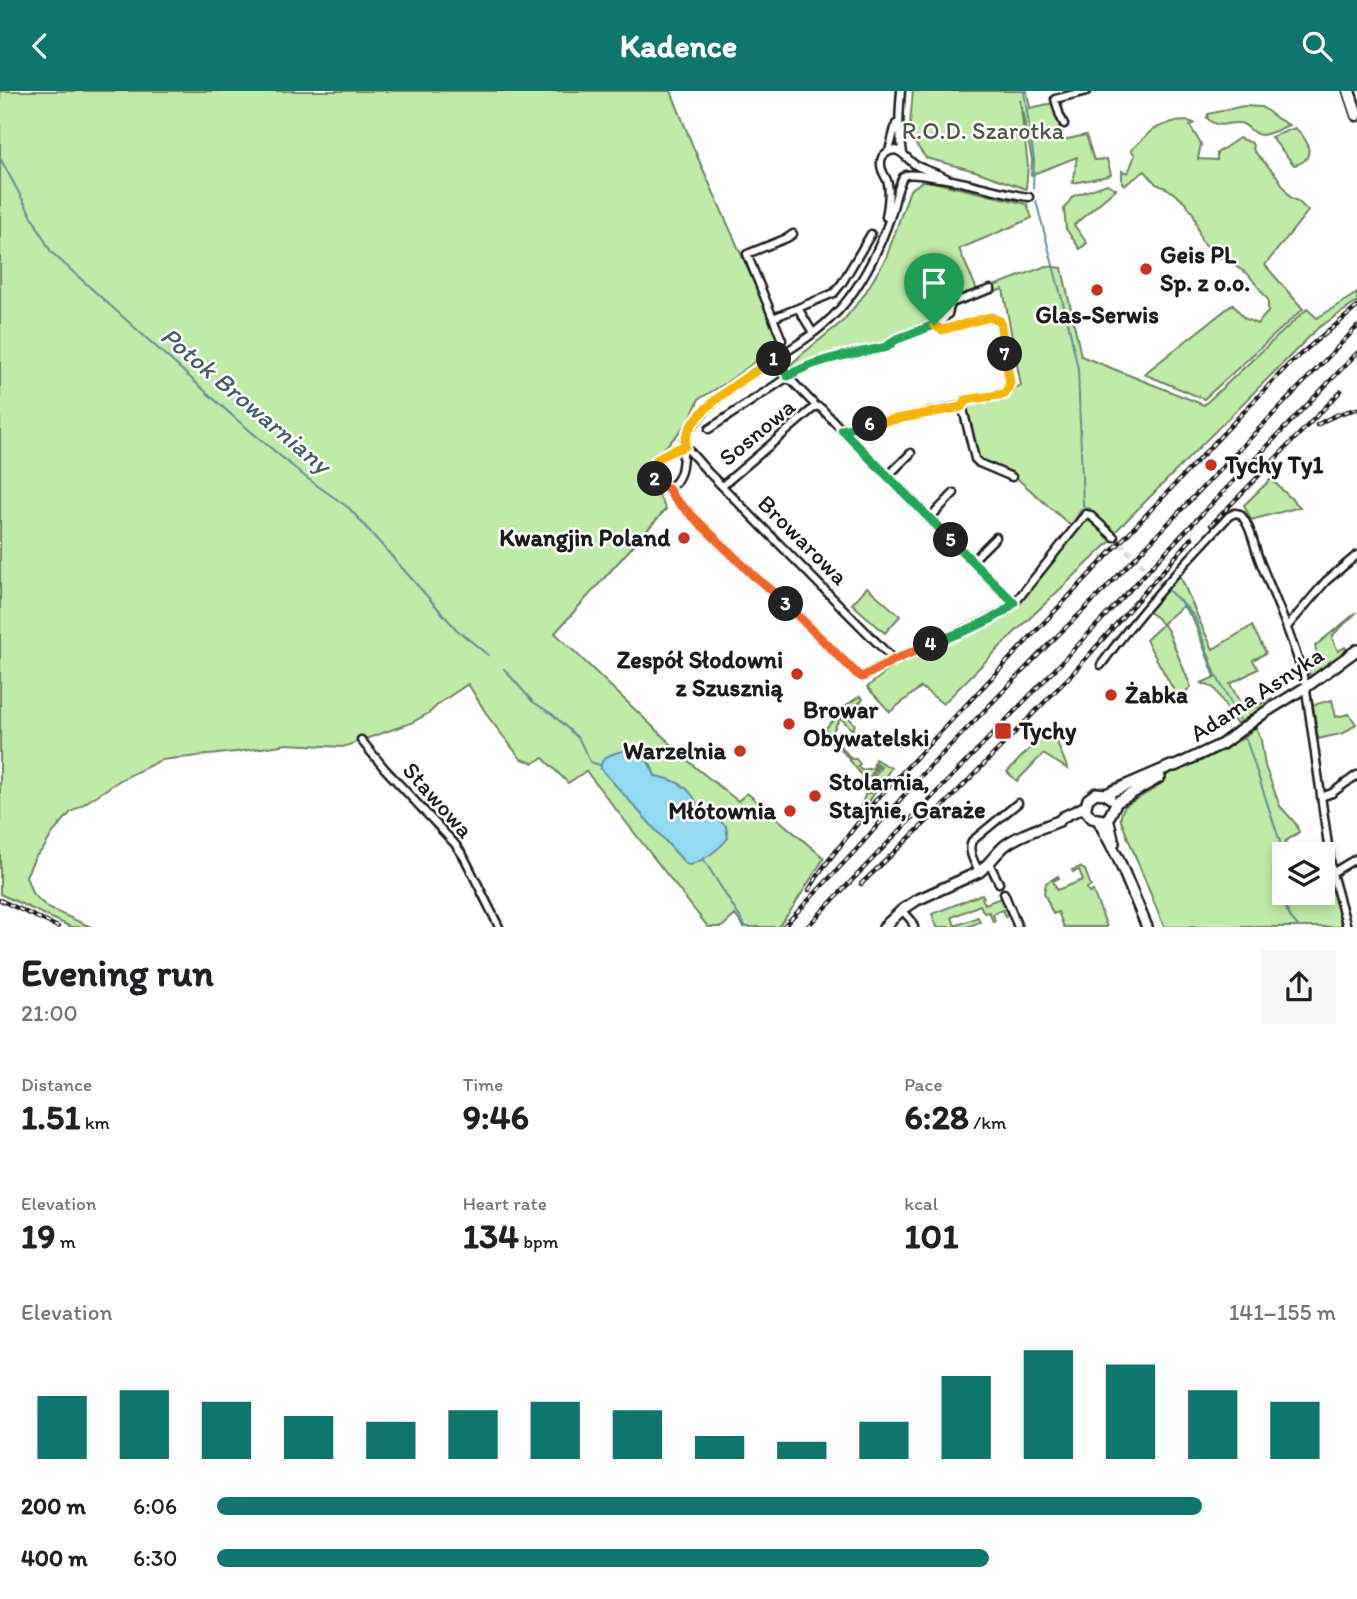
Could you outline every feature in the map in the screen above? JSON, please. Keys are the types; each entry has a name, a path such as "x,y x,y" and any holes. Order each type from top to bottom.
{"main road":[{"path":"1349,91 1357,115"}],"street":[{"path":"886,226 889,190 888,181 880,167 882,157 889,151 901,91"},
{"path":"1064,124 1055,99 1087,91"},
{"path":"898,115 903,153 920,168 948,179"},
{"path":"889,151 903,153"},
{"path":"668,488 675,484 679,477 684,440 689,430 714,401 813,333 838,311 858,286 875,256 904,176 909,170 909,160"},
{"path":"885,175 893,179 919,174 1029,197"},
{"path":"782,340 747,254 793,234"},
{"path":"773,318 834,293 871,234"},
{"path":"709,429 800,369 826,360 887,347 895,340 943,320 951,303 991,289"},
{"path":"798,308 813,333"},
{"path":"842,430 961,407 966,400 1005,394 1010,383 1000,321 990,317 942,330 934,325"},
{"name":"Sosnowa","path":"776,357 788,376 842,430"},
{"name":"Sosnowa","path":"722,487 816,406"},
{"path":"961,407 975,459 1012,477"},
{"path":"842,430 1014,603"},
{"path":"685,446 662,455 653,465 654,478 661,486 668,488 679,503 857,674 865,676 894,660 1005,611 1086,514 1114,537"},
{"name":"Browarowa","path":"685,446 722,487 894,660"},
{"path":"888,476 911,453"},
{"path":"930,518 954,493"},
{"path":"1101,665 1163,584 1229,516 1238,513 1247,525 1271,585 1306,687 1328,842"},
{"path":"972,561 996,537"},
{"path":"1287,627 1326,581 1357,555"},
{"name":"Adama Asnyka","path":"1114,806 1175,766 1222,744 1357,650"},
{"name":"Stawowa","path":"361,740 458,848 499,927"},
{"name":"Adama Asnyka","path":"1094,812 1096,793 1106,794 1175,766"},
{"path":"1321,797 1332,793 1357,775"},
{"path":"884,927 917,900 979,872 1006,844 1059,821 1094,812 1111,814 1114,806 1106,794"},
{"path":"979,872 970,845 972,841 1018,803"},
{"path":"1094,812 1118,858 1147,927"},
{"path":"1335,871 1357,858"},
{"path":"989,863 999,883"},
{"path":"1335,884 1347,927"},
{"path":"1004,893 1018,927"},
{"path":"902,910 914,927"}],"green space":[{"path":"0,91 671,91 694,149 781,343 699,399 690,419 649,464 649,478 666,509 555,633 695,767 738,801 747,793 824,858 778,927 744,927 735,915 722,927 708,927 586,771 568,783 543,758 534,763 521,759 489,718 468,684 411,723 343,747 287,744 161,760 122,779 70,813 35,857 26,876 32,893 48,908 91,927 71,927 0,894","holes":["627,750 640,754 651,765 655,776 697,805 701,811 613,754"]},
{"name":"R.O.D. Szarotka","path":"913,91 1027,91 1030,108 1053,103 1063,140 1086,135 1094,160 1107,159 1111,174 1073,183 1077,157 1031,175 1032,160 1020,100 1028,166 1026,189 926,158 909,135"},
{"path":"1243,106 1261,107 1289,125 1259,135 1243,124 1221,125 1207,118 1208,114"},
{"path":"1172,122 1194,123 1190,126 1201,144 1198,159 1217,160 1217,153 1239,138 1252,143 1254,151 1277,176 1290,197 1308,211 1265,265 1303,309 1204,399 1144,374 1233,304 1244,318 1257,324 1268,312 1268,300 1248,274 1212,252 1201,240 1194,215 1185,202 1156,184 1145,171 1125,185 1122,183 1122,171 1128,173 1135,155 1131,150 1153,129"},
{"path":"1295,128 1307,143 1308,154 1306,159 1294,165 1271,137"},
{"path":"924,180 1027,204 1032,218 959,249 978,292 1046,266 1062,268 1081,356 1204,405 1307,309 1317,318 1357,293 1357,302 1318,328 1114,533 1089,508 1081,510 1071,526 1012,474 981,461 974,451 963,398 1021,386 1003,289 959,304 941,319 888,343 825,357 791,370 786,369 843,321 864,295 886,258 910,190"},
{"path":"1107,184 1116,189 1074,225 1087,243 1080,249 1066,229 1064,209 1073,196"},
{"path":"1271,479 1300,507 1251,520 1244,505"},
{"path":"1090,521 1112,540 943,704 921,687 890,712 867,687 898,662 1004,616 1014,609 1083,523"},
{"path":"1179,573 1213,649 1252,626 1266,653 1253,660 1258,669 1230,684 1245,712 1272,698 1273,700 1239,724 1235,722 1214,688 1201,683 1215,677 1193,619 1183,606 1163,623 1191,687 1178,698 1146,640 1162,625 1147,611"},
{"path":"867,587 900,616 885,633 852,604"},
{"path":"1357,612 1332,638 1338,651 1345,647 1348,651 1315,675 1308,673 1305,661 1318,658 1315,646"},
{"path":"860,696 863,699 847,715 855,725 852,730 841,718 833,735 851,759 856,759 860,764 858,766 861,770 873,768 875,759 891,768 864,809 860,808 866,793 875,789 877,782 874,777 881,767 879,766 872,776 878,764 876,763 871,776 863,777 825,729 848,704"},
{"path":"1332,700 1336,717 1349,714 1356,724 1344,733 1318,739 1313,705"},
{"path":"1055,722 1061,727 1055,733 1068,769 1043,754 1017,781 1007,772"},
{"path":"1256,727 1265,766 1280,806 1296,824 1299,832 1286,842 1272,842 1272,905 1335,905 1335,900 1342,927 1164,927 1121,821 1123,810 1125,806 1156,788 1157,780 1242,739"},
{"path":"1080,867 1085,870 1091,886 1087,888 1089,893 1093,891 1107,927 1064,927 1058,912 1053,914 1044,893 1046,883 1058,876 1059,878 1053,881 1057,890 1083,880 1079,870 1072,870"},
{"path":"982,894 985,904 1001,898 1008,916 1005,917 1002,910 993,914 993,922 989,912 984,913 980,905 952,917 955,926 978,917 980,922 967,927 937,927 932,914"}],"water":[{"path":"627,750 645,759 655,776 685,787 701,811 709,812 726,826 728,838 720,847 701,860 686,864 601,769 605,758"}],"waterway":[{"path":"1024,91 1034,160 1033,188"},
{"name":"Potok Browarniany","path":"0,158 51,252 236,419 308,479 349,508 457,630 488,655"},
{"path":"1036,201 1078,369 1085,510"},
{"path":"1167,589 1195,618 1216,675 1240,720"},
{"name":"Potok Browarniany","path":"504,669 533,702 552,714 579,739 590,762 600,765"},
{"path":"1246,739 1281,845 1273,869 1275,884 1290,917 1299,927"},
{"path":"704,860 746,927"}],"tunnel":[{"path":"1114,537 1160,583"}],"railway":[{"path":"1323,336 1357,307"},
{"path":"783,927 919,778 1357,327"},
{"path":"809,890 875,801 1289,364 1330,329"},
{"path":"807,927 1357,353"},
{"path":"1211,525 1341,391"},
{"path":"1317,425 1336,415 1357,409"},
{"path":"861,884 947,802 1074,672 1192,538"},
{"path":"0,900 58,927"}],"place":[{"name":"Geis PL Sp. z o.o.","path":"1146,269"},
{"name":"Glas-Serwis","path":"1097,290"},
{"name":"Tychy Ty1","path":"1211,465"},
{"name":"Kwangjin Poland","path":"684,538"},
{"name":"Zespół Słodowni z Szusznią","path":"797,674"},
{"name":"Żabka","path":"1111,695"},
{"name":"Browar Obywatelski","path":"789,724"},
{"name":"Tychy","path":"1003,731"},
{"name":"Warzelnia","path":"740,751"},
{"name":"Stolarnia, Stajnie, Garaże","path":"815,796"},
{"name":"Młótownia","path":"790,811"}],"route":[{"path":"990,317 1000,321 1010,383 1005,394 966,400 961,407 842,430 1014,603 985,621 885,664 862,677 755,577 673,497 668,488 654,478 653,468 662,455 685,446 684,440 689,430 723,393 776,357 788,376 826,360 887,347 895,340 934,325 942,330 990,317"}]}
